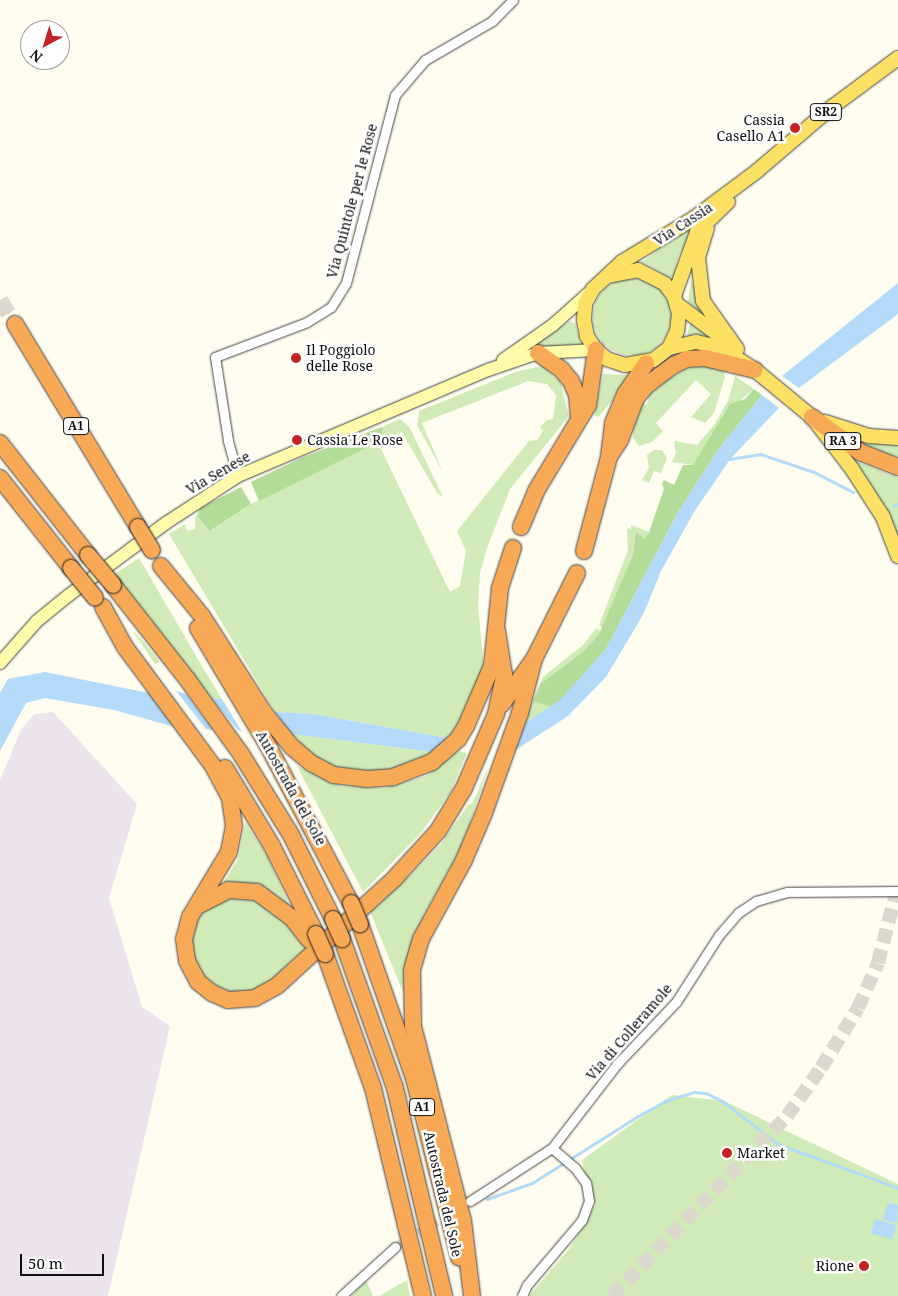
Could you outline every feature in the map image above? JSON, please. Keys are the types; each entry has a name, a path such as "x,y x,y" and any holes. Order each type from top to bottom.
{"highway":[{"name":"Autostrada del Sole","path":"15,324 267,744 351,903 414,1078 468,1296"},
{"path":"521,527 541,484 579,424 588,405 596,350"},
{"path":"538,353 562,370 571,381 580,409 579,424"},
{"path":"609,456 620,440 636,398 647,385 674,365 687,359 705,358 755,370"},
{"path":"584,551 609,456 609,437 619,408 646,363"},
{"name":"RA 3","path":"812,417 860,452 898,467"},
{"name":"Autostrada del Sole","path":"0,443 187,679 241,754 291,835 342,939 395,1088 444,1296"},
{"path":"0,478 99,602 147,670 202,742 272,846 322,957 373,1088 422,1296"},
{"path":"161,566 202,616 254,698 292,747 311,763 334,775 352,778 393,777 432,762 458,738 472,716 490,672 497,630 500,588 513,548"},
{"path":"472,1296 463,1221 413,1026 412,978 420,939 474,839 520,713 534,659 577,573"},
{"path":"497,630 504,658 507,688"},
{"path":"202,742 224,784 234,826 225,863 195,908 184,932 184,947 187,961 198,982 212,993 228,1000 262,995 282,981 421,850 452,811 475,765 507,688 534,659"},
{"path":"195,908 228,890 256,892 292,918 313,937"}],"main road":[{"name":"Via Cassia","path":"593,289 622,262 694,218 757,171 832,107 898,58"},
{"name":"Via Cassia","path":"668,348 678,327 675,300 689,248 697,232 757,171"},
{"path":"711,219 698,258 698,280 703,301 737,349 755,370 812,417 852,469 883,517 898,556"},
{"path":"608,276 622,271 652,275 675,300 737,349"},
{"name":"Via Senese","path":"488,370 553,325 593,289"},
{"path":"593,289 586,304 584,320 587,336 596,350 607,359 625,365 646,363 668,348 708,344 755,370"},
{"name":"Via Senese","path":"0,663 24,634 69,595 174,518 238,476 488,370 538,353 596,350"},
{"path":"812,417 869,436 898,438"}],"street":[{"name":"Via Quintole per le Rose","path":"238,476 228,440 215,357 307,322 331,308 346,283 395,95 425,60 492,21 512,0"},
{"name":"Via di Colleramole","path":"470,1201 552,1148 616,1064 676,1002 719,935 738,913 756,901 787,892 898,891"},
{"path":"522,1296 527,1285 582,1220 589,1201 586,1183 575,1168 552,1148"},
{"path":"341,1296 372,1264 394,1247"}],"shaded area":[{"path":"53,712 137,804 109,898 142,1007 170,1026 108,1296 0,1296 0,780 21,730 34,714"}],"green space":[{"path":"705,213 679,255 673,279 642,262"},
{"path":"632,278 647,281 660,289 668,302 671,317 668,332 660,345 647,353 632,356 617,353 604,345 596,332 593,317 596,302 604,289 617,281"},
{"path":"691,280 697,298 707,319 688,302"},
{"path":"691,320 719,342 686,339"},
{"path":"570,321 575,324 581,345 539,349 509,358"},
{"path":"695,364 723,367 725,377 714,413 705,423 691,417 711,394 696,380 656,423 663,431 652,442 639,446 633,438 633,426 643,403 647,405 649,396 660,383"},
{"path":"542,366 560,381 569,416 510,489 487,548 480,573 478,606 484,669 453,733 448,738 313,714 275,712 169,534 185,524 187,531 195,529 195,518 200,508 198,517 211,531 251,504 382,440 380,447 450,592 460,586 466,551 457,531 529,441 537,440 543,431 540,427 547,420 553,419 556,395 547,384 528,381 422,423 443,472 417,425 419,411 518,371"},
{"path":"603,374 629,375 618,394 598,417 594,415"},
{"path":"735,376 754,389 723,414 720,425 693,465 672,462 676,453 674,441 697,445 714,425 728,401"},
{"path":"754,389 762,395 718,450 677,514 606,649 560,701 551,707 533,701 540,684 583,652 599,634 633,555 636,532 644,539 649,532 664,489 662,484 664,480 674,485 683,465 693,465 730,404 745,399"},
{"path":"400,419 410,428 443,497 437,493 402,432 382,440 382,427"},
{"path":"382,427 382,440 259,501 251,482 301,458"},
{"path":"857,438 898,444 898,457 871,449"},
{"path":"654,450 662,450 667,458 661,473 654,471 649,483 642,480 649,468 647,455"},
{"path":"855,461 898,477 898,542 853,464"},
{"path":"241,487 251,504 210,531 198,517 200,508"},
{"path":"631,525 649,532 644,539 636,533 633,555 603,628 599,625 628,550 627,528 631,529"},
{"path":"139,558 222,699 211,698 113,575"},
{"path":"596,628 601,632 583,652 540,684 543,677 584,644"},
{"path":"132,630 144,642 160,662 155,664"},
{"path":"533,701 551,707 525,723"},
{"path":"292,734 433,752 409,766 367,773 333,767 316,758 296,743 299,740"},
{"path":"458,751 467,753 451,791 421,833 363,892 297,766 341,786 385,788 426,776"},
{"path":"489,766 461,849 425,912 417,933 403,992 369,909 412,874 441,844 468,805 472,804"},
{"path":"245,822 267,855 291,908 222,885 238,859"},
{"path":"229,896 247,896 269,904 308,946 262,988 243,994 221,989 200,974 189,938 201,913"},
{"path":"672,1095 724,1101 898,1184 898,1296 529,1296 570,1248 596,1204 586,1183 582,1160"},
{"path":"366,1280 373,1296 352,1296"},
{"path":"407,1280 410,1296 379,1296"}],"water":[{"path":"898,283 898,314 799,388 782,376"},
{"path":"762,395 779,408 731,458 694,512 661,571 644,613 606,677 568,716 514,751 525,723 560,700 606,649 677,514 718,450"},
{"path":"45,672 154,694 182,729 114,710 45,698 26,703 0,751 0,693 8,679"},
{"path":"176,691 186,694 213,730 206,729"},
{"path":"211,698 222,699 242,732 238,730"},
{"path":"275,712 313,714 448,738 433,752 292,734"},
{"path":"888,1203 898,1205 897,1223 883,1220"},
{"path":"875,1219 896,1225 892,1239 871,1233"}],"waterway":[{"path":"729,459 760,454 814,472 853,492"},
{"path":"893,506 898,504"},
{"path":"487,1199 532,1183 638,1116 665,1101 695,1092 706,1093 722,1101 778,1144 898,1188"}],"tunnel":[{"path":"0,300 15,324"},
{"path":"612,1296 787,1116 821,1068 858,1008 878,963 898,885"},
{"path":"395,1247 450,1213"}],"place":[{"name":"Cassia Casello A1","path":"795,128"},
{"name":"Il Poggiolo delle Rose","path":"296,358"},
{"name":"Cassia Le Rose","path":"297,440"},
{"name":"Market","path":"727,1153"},
{"name":"Rione","path":"864,1266"}]}
